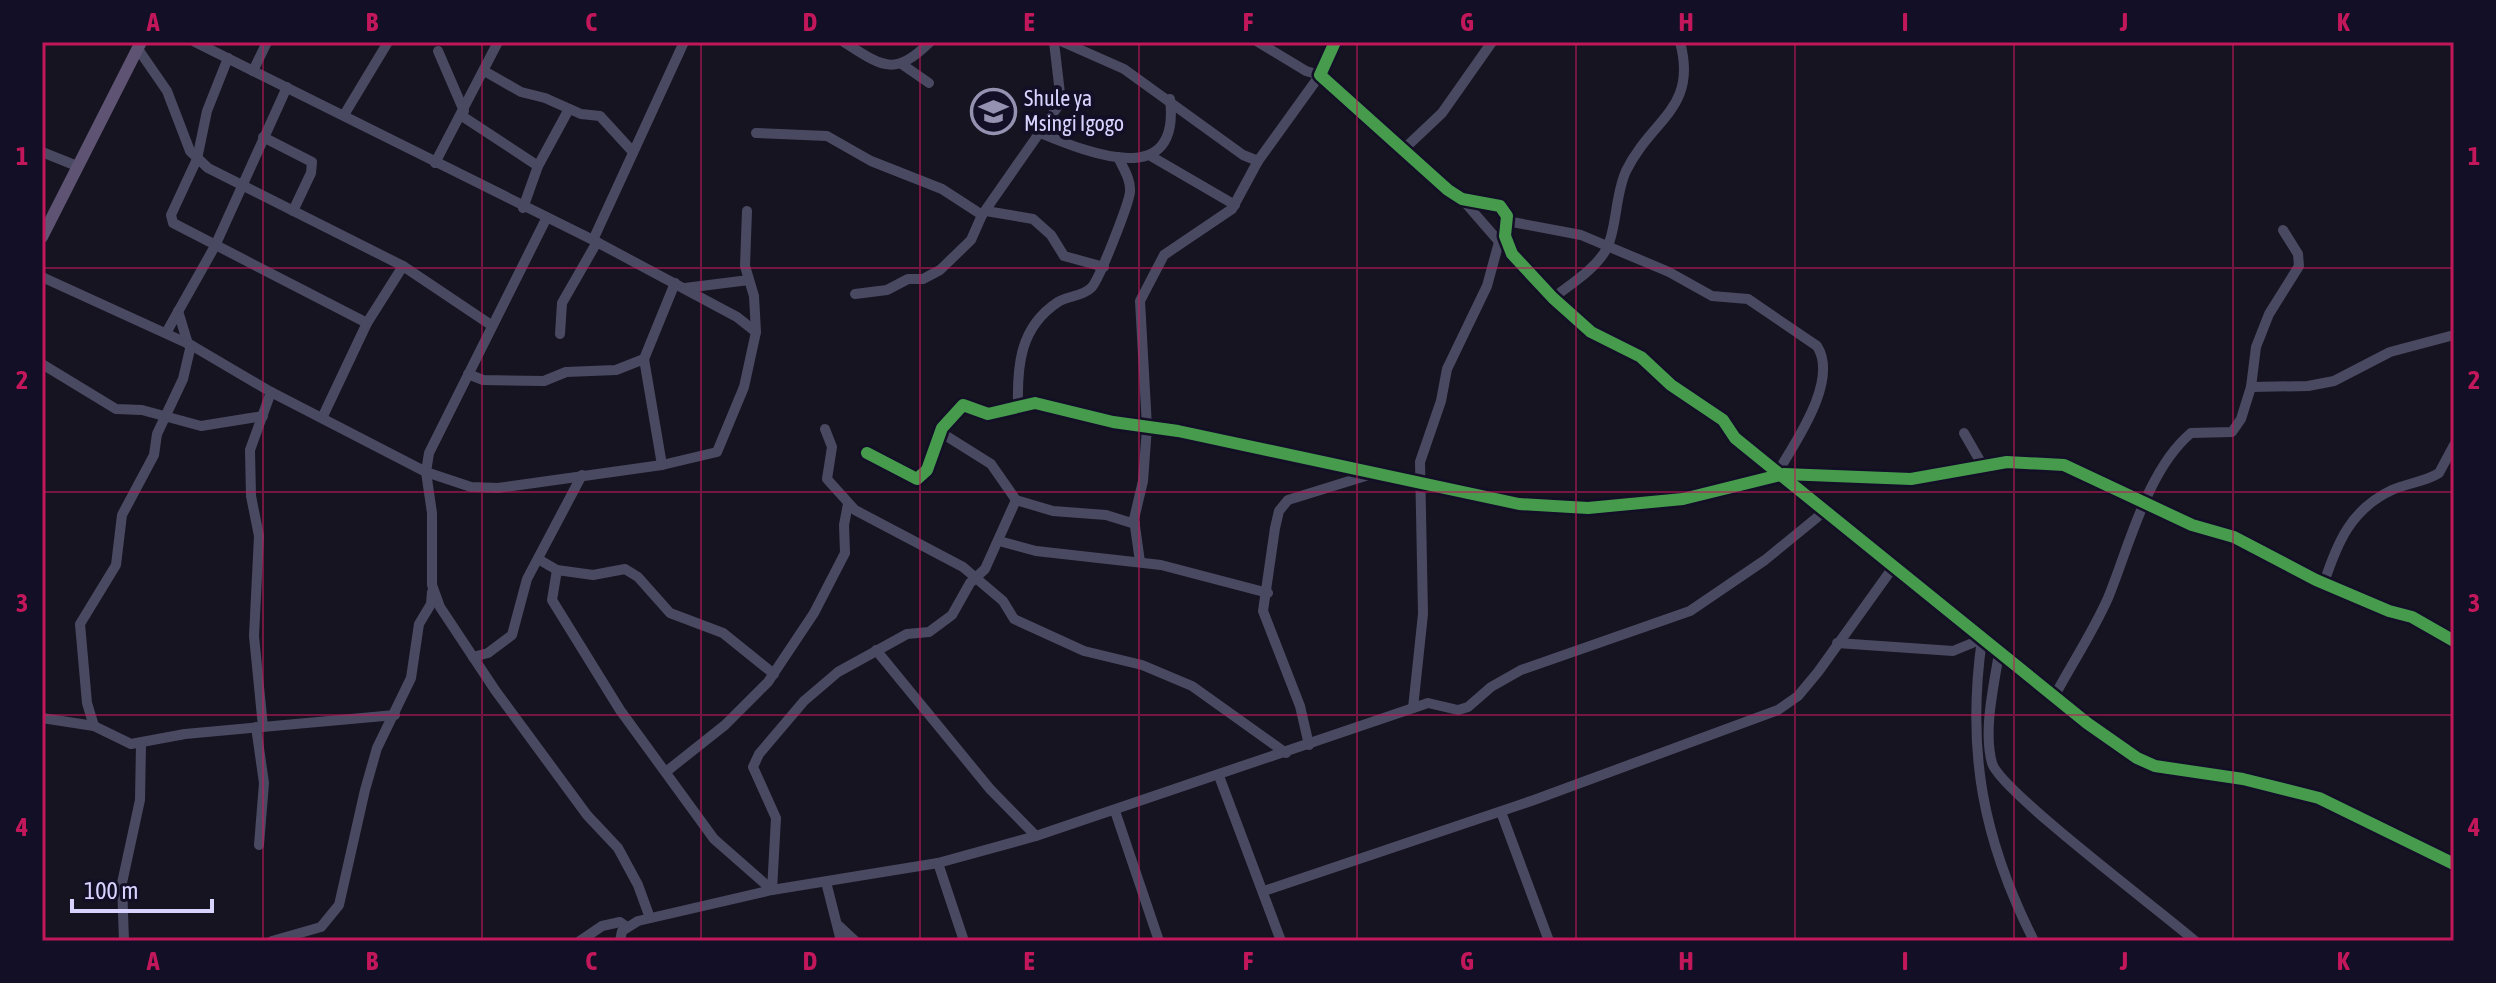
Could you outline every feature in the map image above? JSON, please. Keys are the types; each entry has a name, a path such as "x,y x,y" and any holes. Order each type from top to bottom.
{"main road":[{"path":"42,237 139,45"}],"street":[{"path":"195,42 523,208 595,241 680,286 756,332"},
{"path":"253,71 267,42"},
{"path":"344,115 388,42"},
{"path":"435,163 486,72 498,42"},
{"path":"560,334 562,303 595,241 684,42"},
{"path":"844,42 890,67 903,65 930,42"},
{"path":"855,294 878,293 908,279 934,275 971,240 984,213 1061,102 1054,42"},
{"path":"1063,42 1124,69 1170,99 1243,155 1258,161"},
{"path":"1258,42 1306,71 1320,75 1405,148 1462,199 1553,298 1591,332 1641,357 1671,385 1723,420 1735,438 1782,472 1825,511 2054,697 2137,758 2155,766 2243,779 2319,798 2454,864"},
{"path":"1140,562 1135,524 1147,427 1140,301 1164,255 1213,225 1235,205 1258,161 1320,75 1335,42"},
{"path":"1405,148 1442,113 1492,42"},
{"path":"1553,298 1593,266 1608,246 1626,172 1684,86 1686,67 1680,42"},
{"path":"139,45 167,91 183,137 197,159 241,187 403,266 491,325"},
{"path":"438,51 463,114 538,166"},
{"path":"228,58 207,111 197,159 171,215 173,223 367,323"},
{"path":"903,65 929,83"},
{"path":"486,72 513,89 569,109 600,116 633,152"},
{"path":"166,333 215,246 287,87"},
{"path":"1040,133 1091,152 1118,157 1149,155 1166,144 1171,132 1170,99"},
{"path":"523,208 538,166 569,109"},
{"path":"756,133 827,136 871,161 942,189 984,213 1033,219 1051,235 1064,256 1104,267"},
{"path":"263,137 302,154 312,162 311,173 293,211"},
{"path":"42,152 77,166"},
{"path":"1149,155 1235,205"},
{"path":"1018,406 1017,367 1028,334 1040,317 1056,303 1089,291 1104,267 1130,194 1126,173 1118,157"},
{"path":"1126,173 1135,157"},
{"path":"1462,199 1495,203 1504,210 1507,221 1505,236 1512,254"},
{"path":"42,277 190,344 271,392 323,416 426,472 484,489 662,465 717,452 744,387 756,332 754,296 745,266 747,211"},
{"path":"272,941 321,927 339,905 377,748 411,678 419,624 431,604 432,513 426,472 429,453 546,219"},
{"path":"1507,221 1571,232 1669,272 1712,296 1748,299 1817,346 1820,351 1821,385 1812,414 1782,472"},
{"path":"2054,697 2107,601 2144,504 2191,433 2227,433 2235,430 2251,387 2251,367 2264,325 2299,266 2298,254 2283,230"},
{"path":"1413,708 1423,614 1420,462 1441,401 1447,369 1487,286 1499,242"},
{"path":"323,416 367,323 403,266"},
{"path":"680,286 749,280"},
{"path":"662,465 644,359 680,286"},
{"path":"94,726 87,703 80,624 116,565 122,515 154,455 157,434 187,367 190,344 178,311"},
{"path":"2251,387 2308,386 2334,381 2390,352 2454,335"},
{"path":"468,374 483,380 544,381 566,372 616,370 644,359"},
{"path":"42,364 116,409 142,410 165,419 201,426 263,416"},
{"path":"259,845 264,783 254,636 259,536 251,496 250,450 271,392"},
{"path":"867,453 917,479 927,470 940,432 963,405 983,414 1035,403 1519,504 1588,508 1683,499 1782,472 1911,479 2007,462 2064,465 2192,525 2234,537 2324,583 2389,611 2412,617 2454,641"},
{"path":"825,429 832,447 827,479 848,504 944,555 976,577 1003,601 1014,619 1084,651 1142,665 1192,686 1286,753"},
{"path":"940,432 991,464 1016,500 1053,511 1106,515 1135,524"},
{"path":"1964,433 1983,466"},
{"path":"2324,583 2333,550 2357,513 2394,489 2439,473 2454,445"},
{"path":"1309,745 1295,692 1263,611 1279,511 1288,500 1376,473"},
{"path":"473,657 500,646 512,635 521,610 521,594 582,475"},
{"path":"772,890 776,818 753,767 754,762 804,701 838,672 907,634 938,628 956,610 976,577 985,569 1016,500"},
{"path":"667,771 753,699 774,674 814,613 845,553 844,525 848,504"},
{"path":"620,941 622,931 627,927 650,918 772,890 938,863 1115,811 1413,708 1435,703 1458,710 1468,707 1491,687 1521,670 1690,611 1765,560 1825,511"},
{"path":"999,541 1036,551 1140,562 1268,593"},
{"path":"538,559 557,570 593,575 625,569 638,577 670,613 723,633 774,674"},
{"path":"1264,891 1501,812 1778,710 1798,696 1894,566"},
{"path":"557,570 552,600 620,710 714,839 772,890"},
{"path":"432,585 444,614 473,657 587,815 618,848 638,885 650,918"},
{"path":"1837,643 1953,651 1982,639"},
{"path":"1982,639 1975,703 1976,763 1981,793 2008,886 2032,940"},
{"path":"876,650 990,789 1036,836"},
{"path":"1999,653 1990,745 1996,773 2023,800 2195,941"},
{"path":"42,718 94,726 119,741 141,744 185,734 395,715"},
{"path":"124,941 122,883 140,800 141,744"},
{"path":"1219,776 1281,941"},
{"path":"1115,811 1159,941"},
{"path":"1501,812 1549,941"},
{"path":"938,863 964,941"},
{"path":"826,882 841,941"},
{"path":"580,941 612,923 627,927"},
{"path":"838,925 855,941"}],"cycle path":[{"path":"1335,42 1320,75 1448,190 1462,199 1500,206 1507,216 1505,236 1512,254 1553,298 1591,332 1641,357 1671,385 1723,420 1735,438 2087,723 2137,758 2155,766 2243,779 2319,798 2454,864"},
{"path":"867,453 917,479 927,470 942,428 963,405 988,414 1035,403 1113,422 1178,431 1519,504 1588,508 1683,499 1784,474 1911,479 2007,462 2064,465 2192,525 2234,537 2316,580 2389,611 2412,617 2454,641"}],"place":[{"name":"Shule ya Msingi Igogo","path":"993,111"}]}
